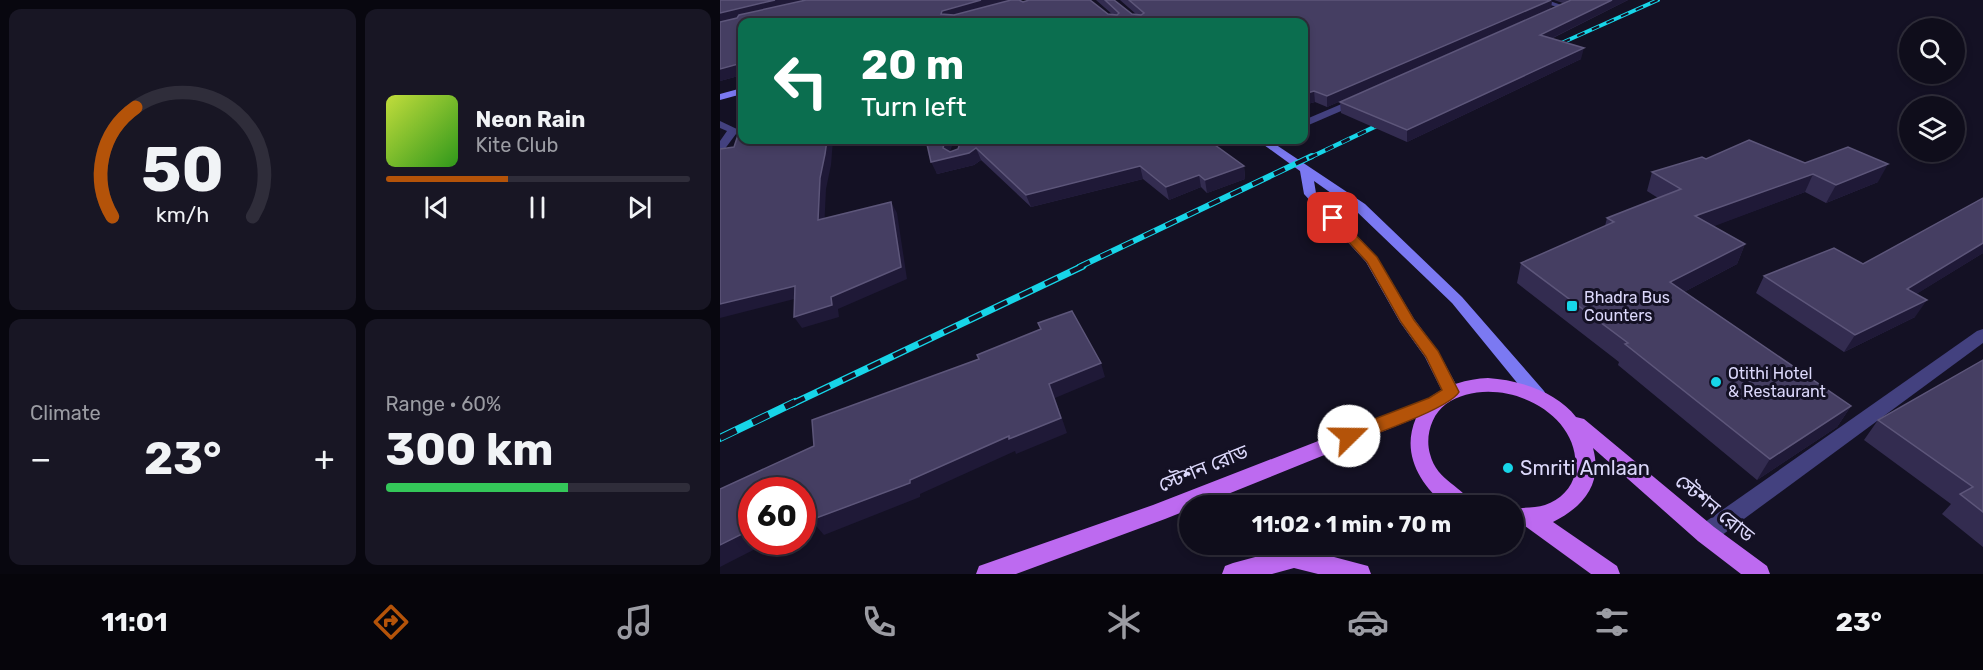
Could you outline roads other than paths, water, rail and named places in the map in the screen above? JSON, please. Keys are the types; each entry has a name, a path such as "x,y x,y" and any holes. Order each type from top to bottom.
{"main road":[{"path":"720,90 738,84"},
{"path":"720,97 738,92"},
{"path":"1271,144 1305,171 1334,187 1360,207 1457,300 1538,396"},
{"path":"1305,171 1310,194 1372,260 1408,322 1432,355 1443,397 1424,418 1417,438 1423,466 1437,487 1448,495"},
{"name":"স্টেশন রোড","path":"987,574 1158,512 1473,385 1494,384 1522,389 1558,409 1706,534 1759,574"},
{"path":"1524,519 1559,510 1576,495 1587,474 1586,448 1577,428 1558,409"},
{"path":"1524,520 1609,574"},
{"path":"1233,574 1301,555"},
{"path":"1293,557 1360,574"}],"street":[{"path":"1539,0 1567,6 1553,12"},
{"path":"1308,122 1367,96"},
{"path":"720,124 734,130 720,148"},
{"path":"1706,534 1983,335"}],"railway":[{"path":"1548,49 1658,0"},
{"path":"1309,158 1389,120"},
{"path":"1079,267 1312,156"},
{"path":"792,404 1083,266"},
{"path":"720,438 795,402"}],"place":[{"name":"Bhadra Bus Counters","path":"1572,306"},
{"name":"Otithi Hotel & Restaurant","path":"1716,382"},
{"name":"Smriti Amlaan","path":"1508,468"}]}
